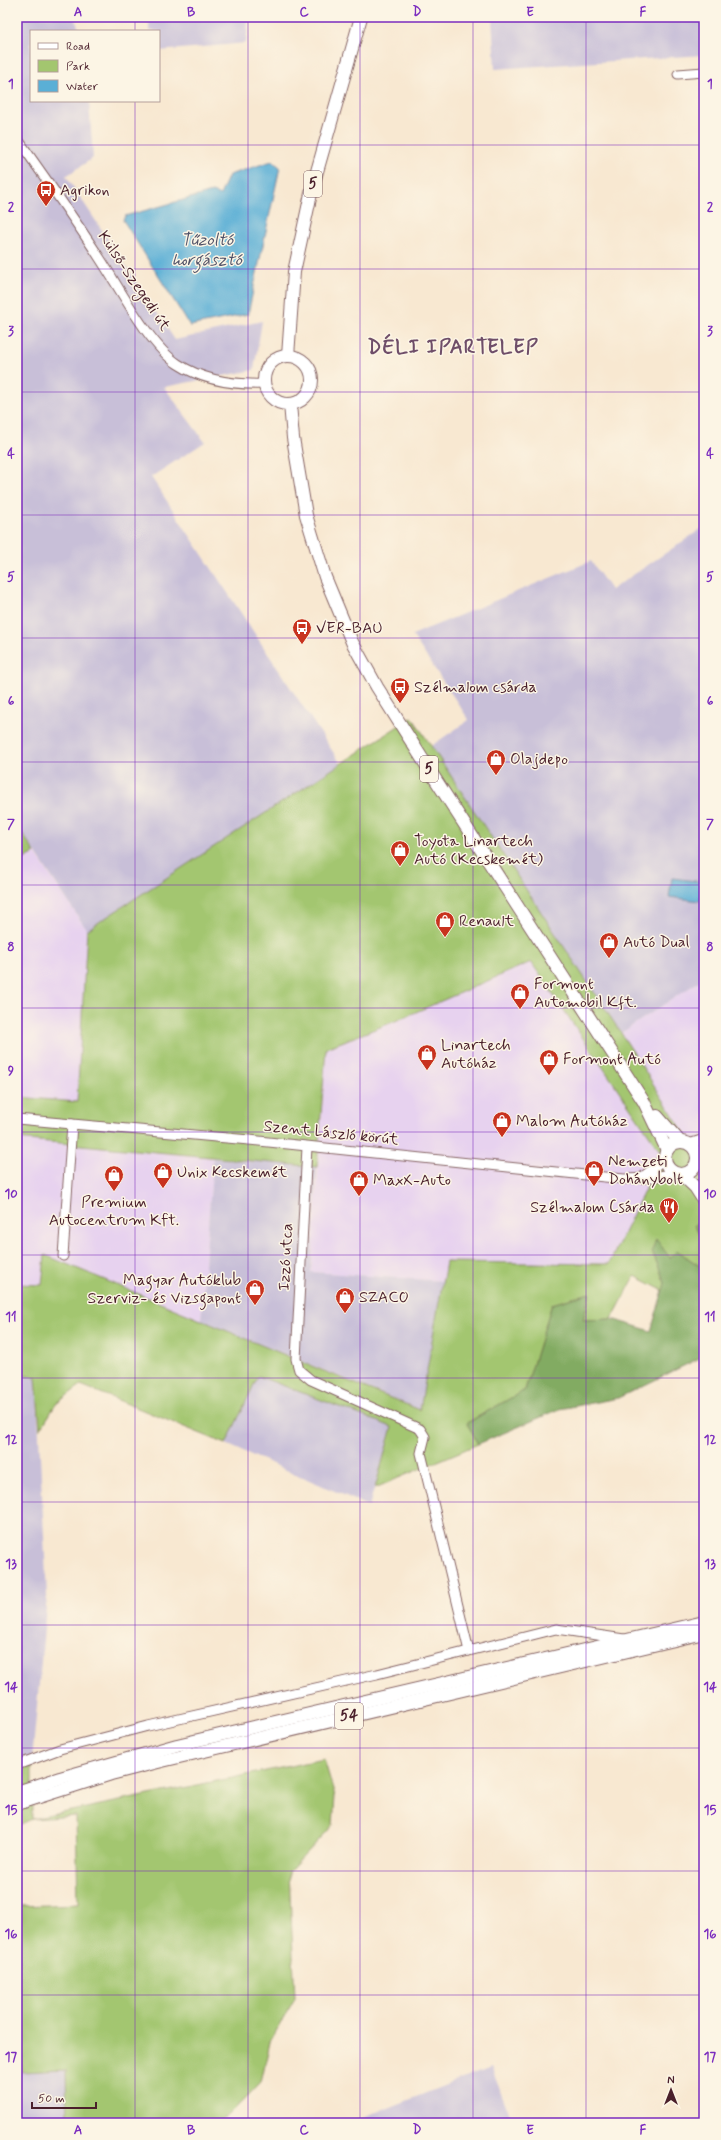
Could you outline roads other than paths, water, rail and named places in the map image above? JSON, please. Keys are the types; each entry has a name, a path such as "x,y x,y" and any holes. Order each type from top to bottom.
{"main road":[{"name":"5","path":"288,356 294,272 307,210 321,153 361,17"},
{"path":"288,356 294,357 306,364 310,370 312,382 307,395 297,403 290,404 278,402 273,399 264,384 266,371 270,365 275,360 288,356"},
{"name":"5","path":"290,404 295,453 306,515 325,577 352,642 377,687 644,1102 666,1153 667,1166 695,1187 704,1201"},
{"name":"5","path":"644,1102 685,1143 696,1150 699,1159 697,1174 704,1186"},
{"path":"666,1153 672,1144 685,1143"},
{"path":"678,1174 690,1172 699,1159"},
{"name":"54","path":"17,1792 74,1774 177,1746 704,1622"},
{"name":"54","path":"17,1804 111,1774 162,1761 704,1633"}],"street":[{"path":"678,74 704,72"},
{"name":"Külső-Szegedi út","path":"17,138 80,227 151,336 177,364 204,377 230,384 264,384"},
{"name":"Szent László körút","path":"17,1119 624,1179 678,1174"},
{"path":"63,1256 72,1124"},
{"path":"685,1143 704,1139"},
{"name":"Izzó utca","path":"307,1147 296,1359 299,1370 310,1380 420,1429 425,1438 421,1453 469,1651"},
{"path":"641,1178 666,1153"},
{"path":"17,1765 60,1749 148,1726 469,1651 556,1629 630,1640"}],"water":[{"name":"Tűzoltó horgásztó","path":"272,161 280,167 248,314 190,326 123,220 125,216 212,192 220,195 229,175"},
{"path":"672,878 703,882 700,901 669,897"}],"place":[{"name":"Agrikon","path":"46,207"},
{"name":"VER-BAU","path":"302,645"},
{"name":"Szélmalom csárda","path":"400,704"},
{"name":"Olajdepo","path":"496,776"},
{"name":"Toyota Linartech Autó (Kecskemét)","path":"400,867"},
{"name":"Renault","path":"445,938"},
{"name":"Autó Dual","path":"609,959"},
{"name":"Formont Automobil Kft.","path":"520,1010"},
{"name":"Linartech Autóház","path":"427,1071"},
{"name":"Formont Autó","path":"549,1076"},
{"name":"Malom Autóház","path":"502,1138"},
{"name":"Nemzeti Dohánybolt","path":"594,1187"},
{"name":"Unix Kecskemét","path":"163,1189"},
{"name":"Premium Autocentrum Kft.","path":"114,1192"},
{"name":"MaxX-Auto","path":"359,1197"},
{"name":"Szélmalom Csárda","path":"669,1224"},
{"name":"Magyar Autóklub Szerviz- és Vizsgapont","path":"255,1306"},
{"name":"SZACO","path":"345,1314"}],"district":[{"name":"DÉLI IPARTELEP","path":"453,347"}]}
